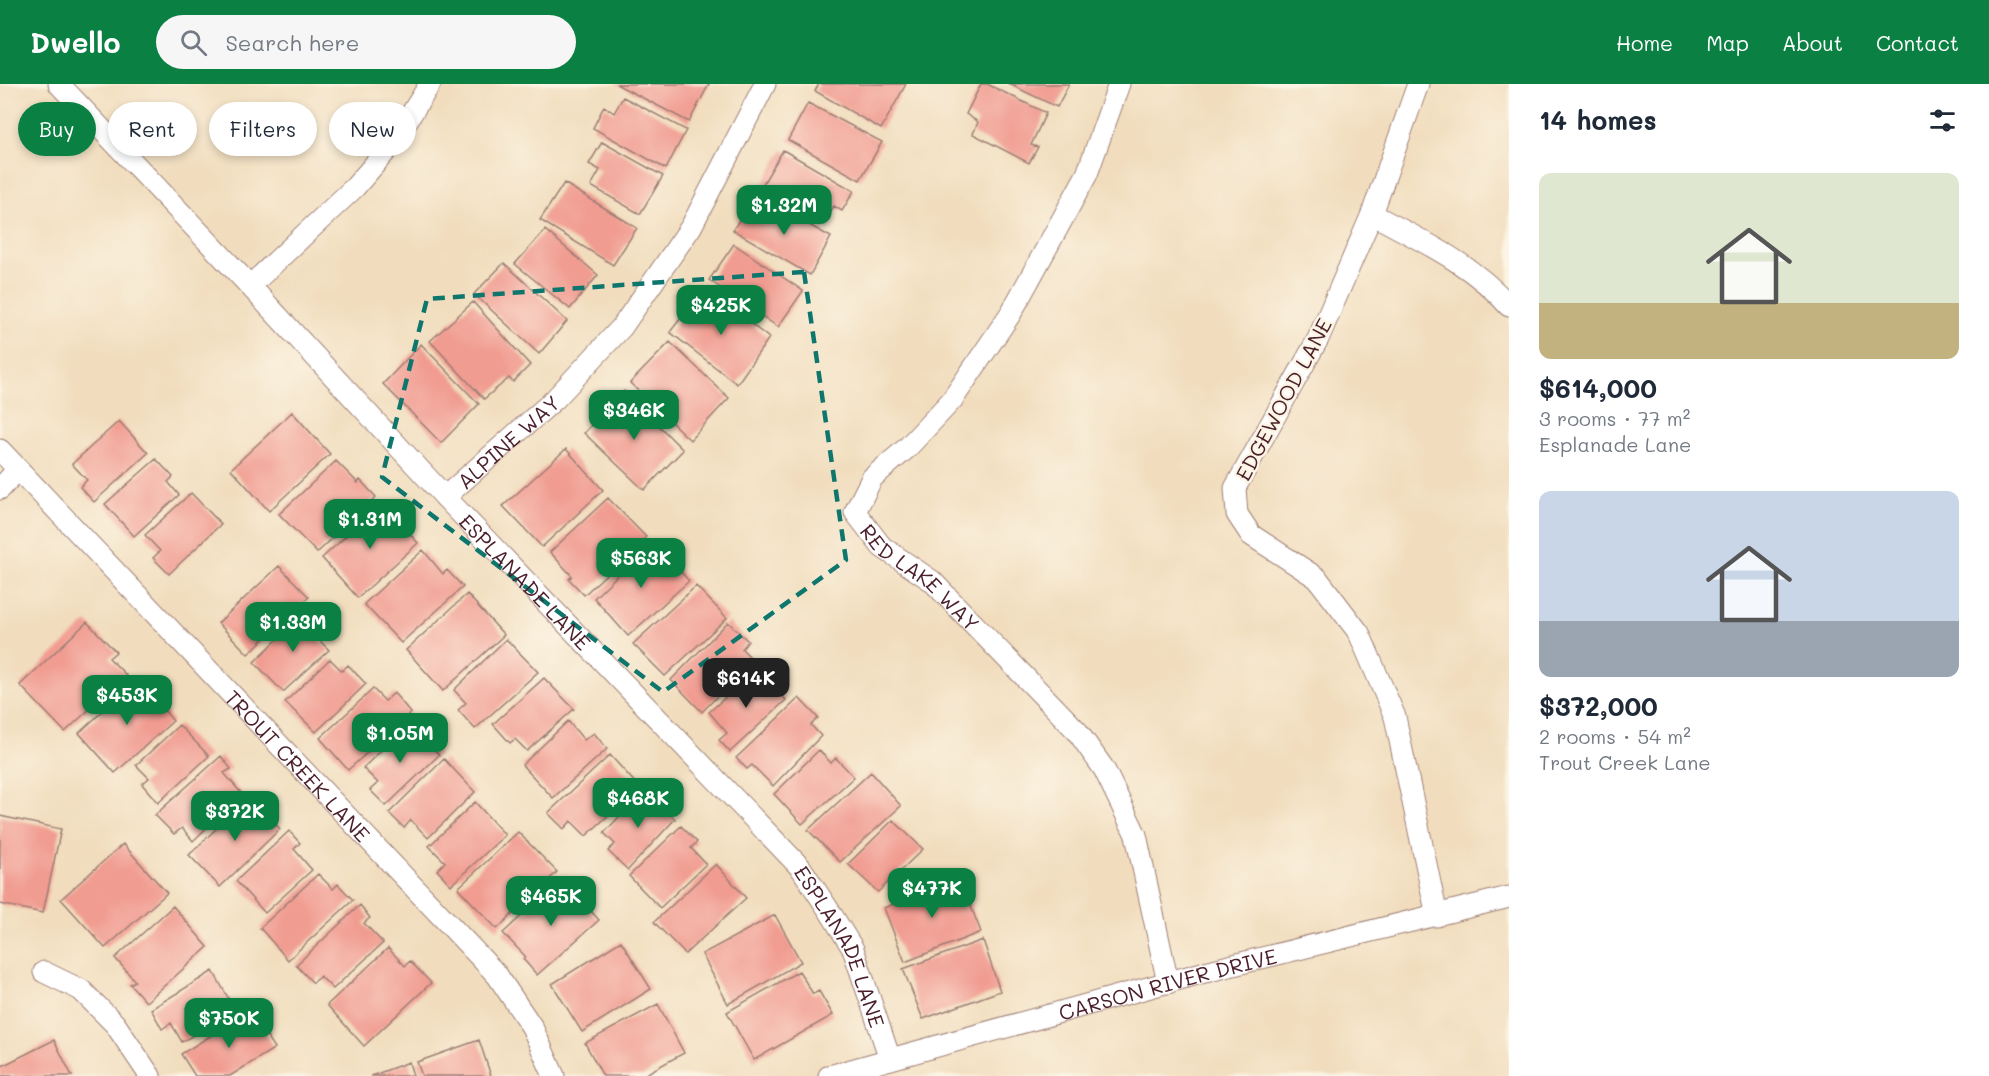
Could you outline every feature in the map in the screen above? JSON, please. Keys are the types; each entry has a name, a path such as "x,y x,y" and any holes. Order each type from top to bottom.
{"street":[{"name":"ESPLANADE LANE","path":"59,84 445,497 801,868 852,949 890,1059"},
{"path":"250,286 355,187 393,143 430,84"},
{"name":"ALPINE WAY","path":"445,497 555,399 622,327 691,227 765,84"},
{"name":"RED LAKE WAY","path":"1119,84 1087,174 1011,313 952,400 907,448 872,478 855,512 882,547 940,589 1077,731 1104,769 1136,835 1168,983"},
{"name":"EDGEWOOD LANE","path":"1418,84 1372,214 1318,339 1235,488 1237,514 1251,535 1317,578 1359,633 1395,717 1437,915"},
{"path":"1372,214 1443,252 1493,287 1509,306"},
{"name":"TROUT CREEK LANE","path":"0,450 496,975 532,1027 554,1076"},
{"path":"0,489 18,469"},
{"name":"CARSON RIVER DRIVE","path":"829,1076 1168,983 1509,897"},
{"path":"44,972 81,990 115,1024 150,1076"}],"highlighted area":[{"path":"804,272 846,560 663,692 382,477 427,299"}],"building":[{"path":"616,84 709,84 689,122"},
{"path":"819,84 906,84 881,129 815,91"},
{"path":"981,84 987,84 1046,113 1031,145 1038,147 1029,163 973,134 978,122 966,114"},
{"path":"1009,84 1069,84 1057,107"},
{"path":"623,97 686,130 666,169 593,128 604,106 614,113"},
{"path":"808,103 882,142 860,180 788,140"},
{"path":"602,142 663,176 640,214 591,186 600,170 589,164"},
{"path":"783,150 854,191 842,211 834,206 824,222 761,187"},
{"path":"564,183 637,228 613,265 540,220"},
{"path":"760,198 831,237 810,275 733,230 742,215 747,217"},
{"path":"545,230 598,275 570,309 515,264"},
{"path":"734,244 803,291 778,327 709,280"},
{"path":"504,263 567,321 539,354 474,294"},
{"path":"707,290 769,338 737,384 670,332 684,314 686,317"},
{"path":"473,302 530,365 513,382 509,378 484,399 430,341"},
{"path":"670,342 729,398 690,440 630,383"},
{"path":"421,344 479,404 441,443 383,384"},
{"path":"624,391 683,450 644,490 584,433"},
{"path":"292,412 330,454 269,511 231,469"},
{"path":"119,421 148,453 94,502 80,487 87,480 72,464"},
{"path":"566,449 603,490 542,547 503,506"},
{"path":"156,459 173,477 168,482 179,495 134,536 105,504"},
{"path":"336,461 358,483 360,480 376,497 317,553 279,514"},
{"path":"191,493 221,524 169,574 153,558 160,551 145,535"},
{"path":"608,498 646,537 584,595 569,579 572,576 550,552"},
{"path":"382,503 418,543 358,598 322,558"},
{"path":"653,541 689,581 628,636 594,598"},
{"path":"423,550 443,574 447,570 463,587 401,643 364,604"},
{"path":"279,566 309,597 248,654 218,623"},
{"path":"696,586 727,618 665,676 633,644"},
{"path":"467,594 504,635 443,691 406,650"},
{"path":"305,613 321,629 314,635 329,650 283,692 254,662"},
{"path":"87,622 116,652 109,658 126,675 65,732 20,685"},
{"path":"728,622 748,641 742,649 753,660 702,712 671,680"},
{"path":"506,639 538,672 475,729 458,710 466,703 454,690"},
{"path":"330,659 342,671 348,665 366,684 316,732 285,702"},
{"path":"757,669 786,700 730,752 719,740 727,733 709,712"},
{"path":"140,677 155,693 152,696 173,721 115,773 79,733"},
{"path":"544,678 574,709 527,751 515,739 510,743 493,724"},
{"path":"373,689 385,701 394,693 411,713 348,770 320,738"},
{"path":"799,698 818,718 811,725 821,736 773,786 752,765 747,769 736,758"},
{"path":"568,721 584,740 594,733 607,749 553,798 522,765"},
{"path":"409,723 439,755 386,806 370,790 378,783 363,768"},
{"path":"179,725 209,756 158,803 142,784 149,778 136,765"},
{"path":"819,750 831,763 836,758 854,777 802,824 774,794"},
{"path":"610,755 639,787 586,836 571,821 564,829 548,813"},
{"path":"221,756 231,769 224,773 242,794 193,841 182,828 174,834 155,815"},
{"path":"444,759 475,792 428,838 411,820 404,828 389,813"},
{"path":"871,772 901,806 840,862 808,830"},
{"path":"644,790 675,819 628,870 608,851 615,844 604,833"},
{"path":"250,796 280,829 220,887 189,855"},
{"path":"475,802 505,835 451,885 437,870 445,862 429,846"},
{"path":"0,816 61,829 43,913 0,904"},
{"path":"893,820 923,849 878,892 848,864"},
{"path":"681,826 697,842 691,848 706,864 660,908 629,876"},
{"path":"289,831 300,843 294,849 312,870 265,913 236,881"},
{"path":"518,832 557,872 497,929 458,888"},
{"path":"123,844 167,893 105,948 61,899"},
{"path":"716,864 746,898 685,954 654,922"},
{"path":"318,874 333,889 338,884 353,900 288,960 260,928"},
{"path":"959,876 981,932 905,962 884,908"},
{"path":"562,879 599,920 537,975 523,959 526,957 503,933"},
{"path":"360,905 370,918 364,923 383,943 333,989 320,976 313,983 296,965"},
{"path":"173,906 208,947 146,1002 130,984 135,981 115,958"},
{"path":"775,915 801,962 728,1004 702,954"},
{"path":"983,940 1000,991 923,1019 903,969"},
{"path":"621,941 651,989 582,1032 552,984"},
{"path":"388,948 405,966 410,961 431,983 364,1046 327,1005"},
{"path":"213,971 235,1010 182,1042 171,1023 162,1029 151,1009"},
{"path":"799,971 813,994 819,991 833,1015 754,1060 727,1012"},
{"path":"658,1004 684,1053 642,1076 603,1076 585,1043"},
{"path":"251,1011 275,1048 230,1076 195,1076 181,1054"},
{"path":"54,1040 72,1076 0,1076 0,1067"},
{"path":"479,1040 491,1076 422,1076 417,1062"},
{"path":"409,1062 413,1076 371,1076"}]}
